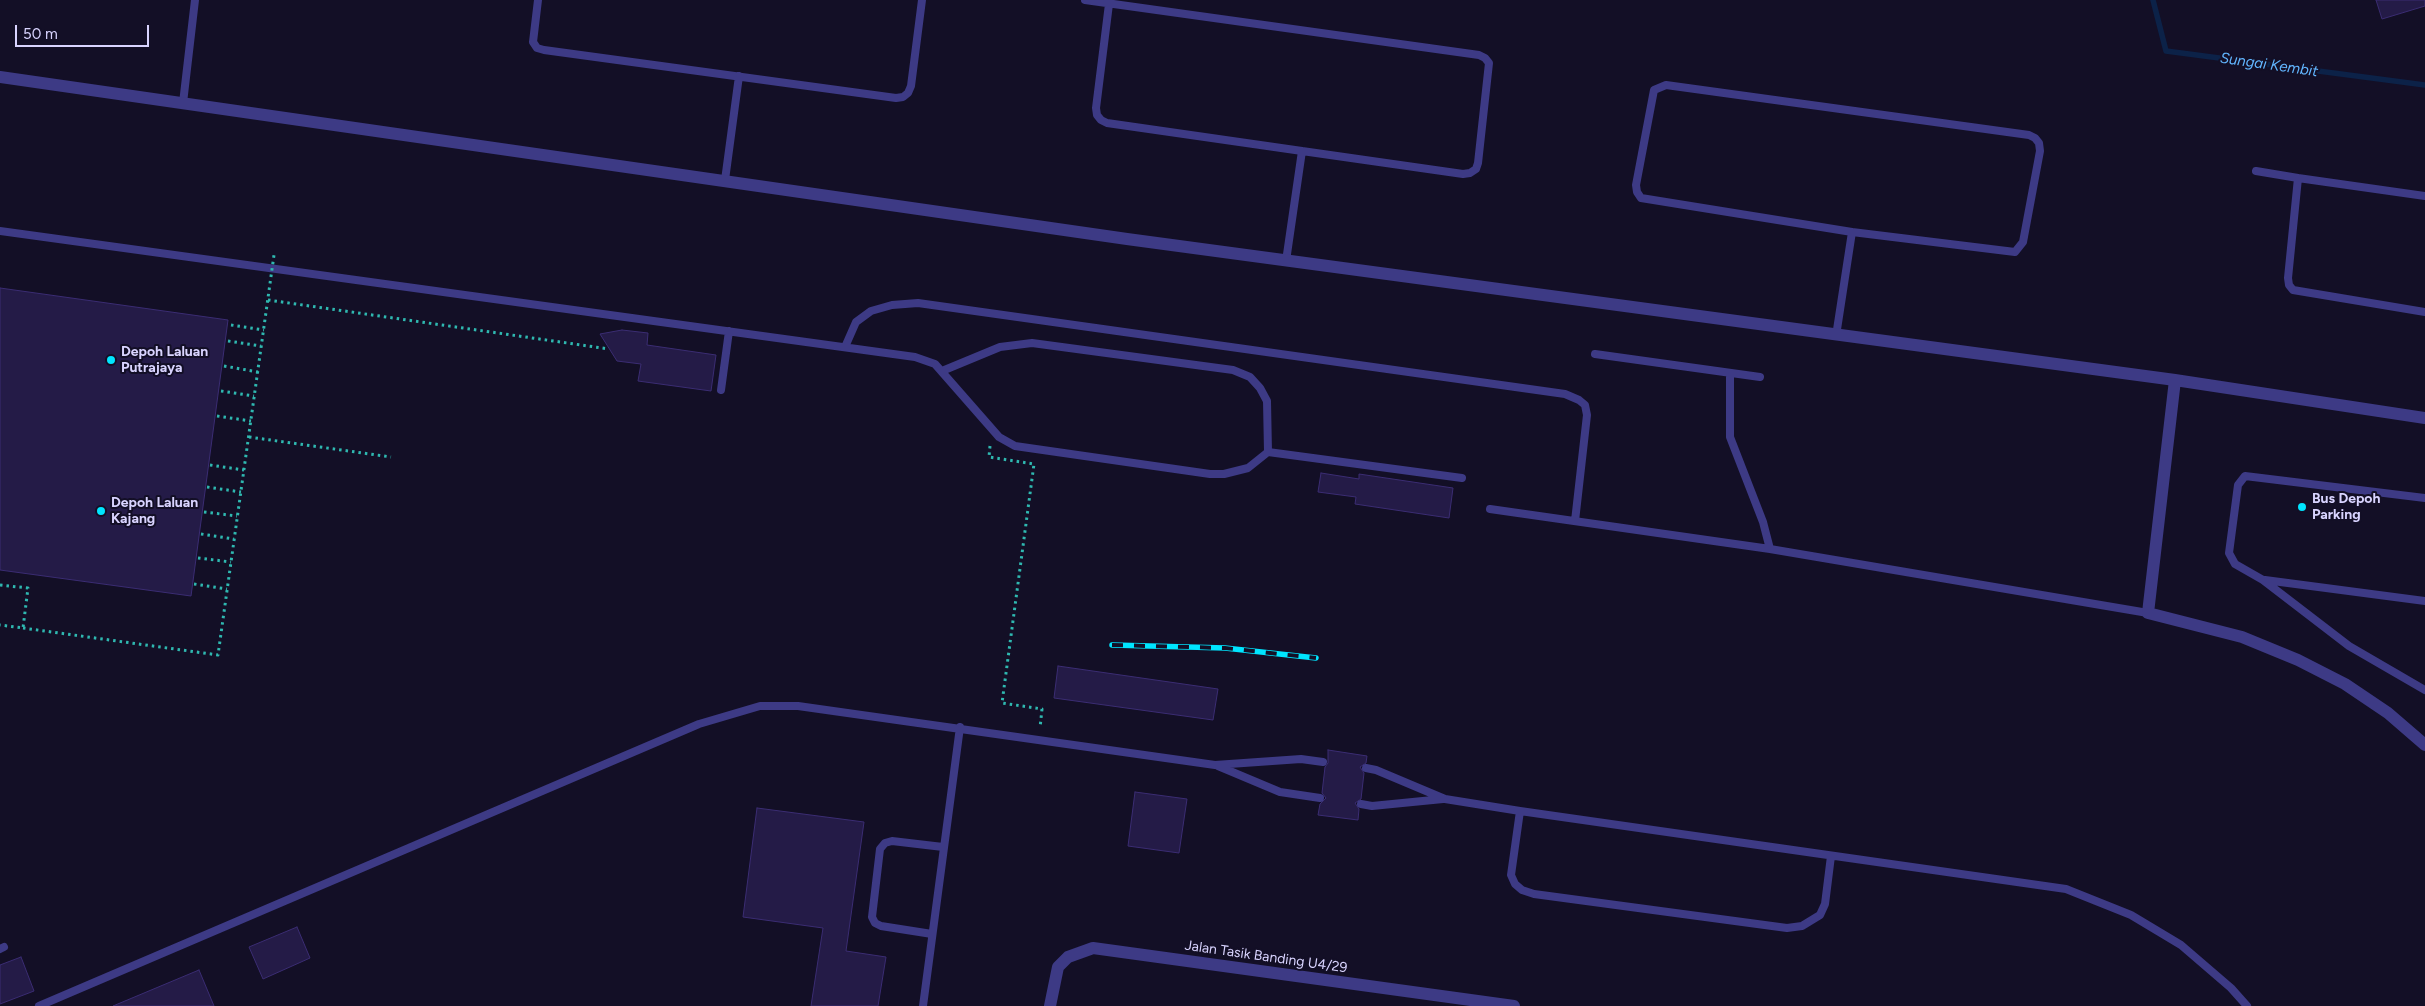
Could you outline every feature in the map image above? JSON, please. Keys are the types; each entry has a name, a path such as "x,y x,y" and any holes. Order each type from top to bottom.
{"street":[{"path":"0,77 1286,261 2175,380 2425,418"},
{"path":"2175,380 2148,613 2242,637 2298,660 2360,694 2388,713 2425,745"},
{"name":"Jalan Tasik Banding U4/29","path":"1050,1006 1058,967 1068,957 1093,948 1514,1006"}],"lane":[{"path":"182,103 195,0"},
{"path":"538,0 532,35 533,42 537,48 544,50 896,98 903,97 908,93 911,86 922,0"},
{"path":"1085,0 1479,55 1489,63 1476,169 1470,173 1302,151 1101,120 1097,115 1096,108 1109,4"},
{"path":"725,180 739,76"},
{"path":"1666,86 2029,135 2039,143 2040,151 2023,242 2015,252 1852,232 1641,198 1637,192 1636,185 1654,90 1666,86"},
{"path":"1286,261 1302,151"},
{"path":"2256,171 2425,196"},
{"path":"2298,178 2288,278 2293,290 2425,312"},
{"path":"0,231 921,358 935,364 999,437 1015,446 1210,474 1224,474 1248,468 1268,452 1462,478"},
{"path":"1836,336 1852,232"},
{"path":"845,347 856,322 871,311 892,304 918,303 1565,394 1585,405 1587,415 1575,521"},
{"path":"721,390 729,331"},
{"path":"942,371 1000,347 1032,343 1233,370 1250,377 1260,388 1267,402 1268,452"},
{"path":"1594,354 1760,378"},
{"path":"1730,373 1730,437 1763,522 1770,549"},
{"path":"2425,498 2244,476 2238,485 2230,557 2235,564 2263,580 2349,646 2425,690"},
{"path":"1490,509 1770,549 2148,613"},
{"path":"2263,580 2425,601"},
{"path":"39,1006 690,728 727,714 760,706 798,706 960,727 1215,764 1301,759 1323,762"},
{"path":"923,1006 960,727"},
{"path":"1215,764 1280,792 1320,798"},
{"path":"1366,768 1376,770 1445,799 2066,889 2131,915 2181,945 2231,988 2247,1006"},
{"path":"1361,804 1372,806 1445,799"},
{"path":"1520,811 1511,875 1522,890 1534,894 1787,928 1802,926 1820,915 1824,904 1831,856"},
{"path":"932,934 881,926 875,923 872,917 880,849 885,843 892,841 943,848"}],"path":[{"path":"0,625 218,656 274,255"},
{"path":"268,300 609,348"},
{"path":"231,325 264,330"},
{"path":"228,341 261,346"},
{"path":"224,366 258,372"},
{"path":"221,391 254,396"},
{"path":"217,416 251,421"},
{"path":"249,437 391,457"},
{"path":"989,457 1034,464 1002,703 1042,709 1039,738"},
{"path":"210,465 244,470"},
{"path":"207,487 241,492"},
{"path":"204,512 237,516"},
{"path":"201,534 234,539"},
{"path":"198,558 231,562"},
{"path":"0,584 28,588 23,628"},
{"path":"194,584 227,589"}],"building":[{"path":"2376,0 2425,0 2425,6 2382,19"},
{"path":"0,288 228,320 191,596 0,570"},
{"path":"622,330 648,333 647,345 716,355 711,391 638,381 641,364 617,361 600,334"},
{"path":"1321,473 1359,479 1359,474 1453,488 1449,518 1355,504 1356,497 1318,492"},
{"path":"1058,666 1218,689 1213,720 1054,698"},
{"path":"1328,750 1367,756 1366,763 1360,767 1364,773 1361,799 1355,803 1359,809 1358,820 1318,815 1320,804 1326,798 1322,793 1325,767 1328,763"},
{"path":"1135,792 1187,799 1179,853 1128,846"},
{"path":"757,808 864,822 846,951 886,957 878,1006 811,1006 823,928 743,917"},
{"path":"297,927 310,958 263,979 249,947"},
{"path":"21,957 34,991 0,1004 0,965"},
{"path":"199,970 214,1006 113,1006"}],"waterway":[{"name":"Sungai Kembit","path":"2153,0 2166,51 2425,85"}],"railway":[{"path":"1112,645 1225,648 1316,658"}],"place":[{"name":"Depoh Laluan Putrajaya","path":"111,360"},
{"name":"Bus Depoh Parking","path":"2302,507"},
{"name":"Depoh Laluan Kajang","path":"101,511"}]}
